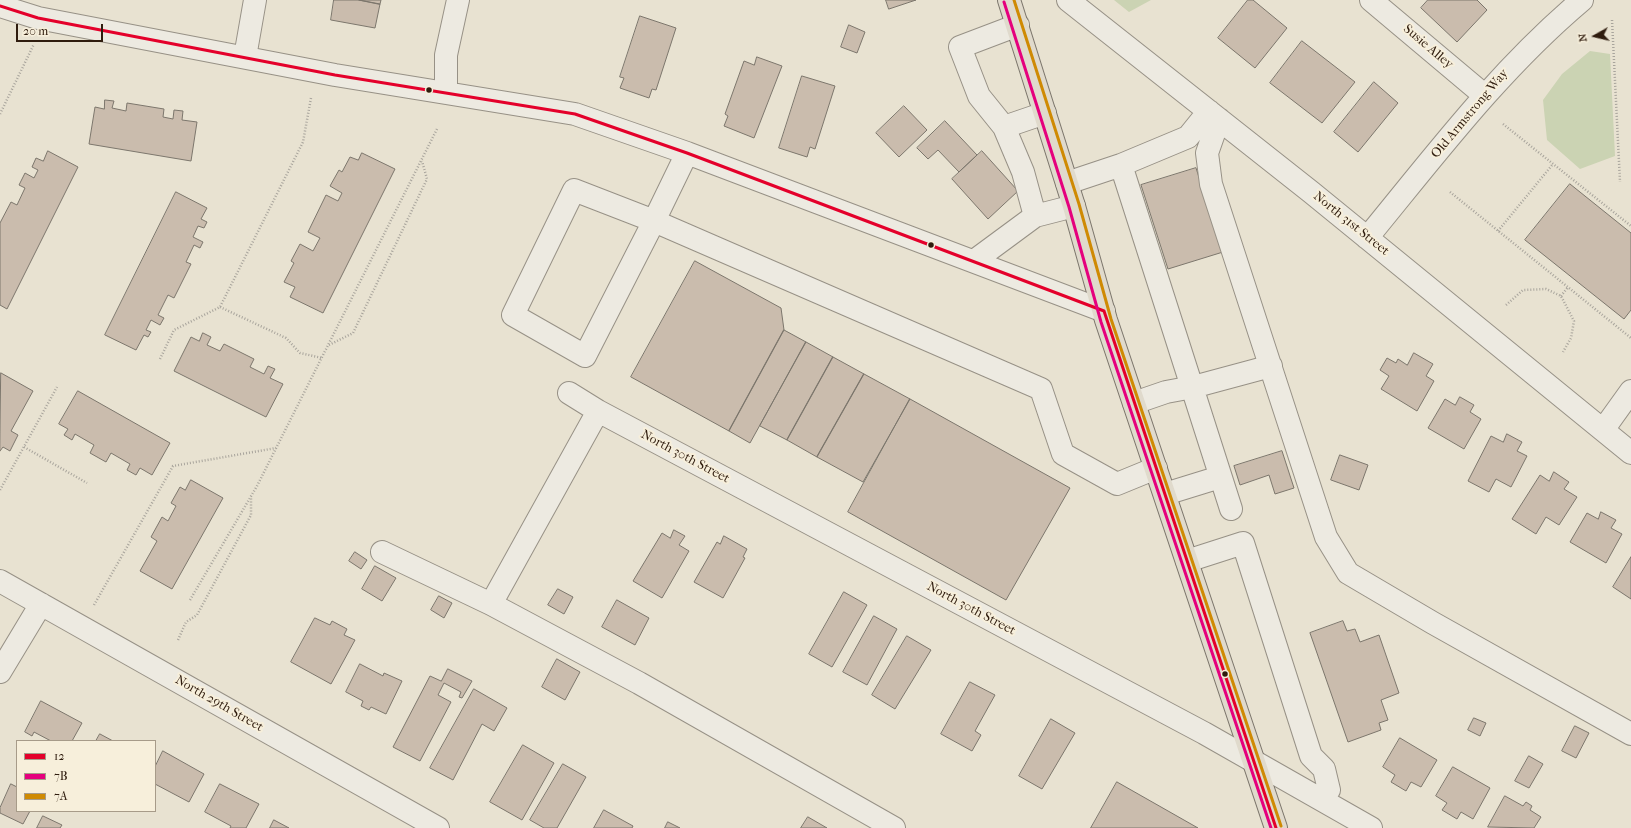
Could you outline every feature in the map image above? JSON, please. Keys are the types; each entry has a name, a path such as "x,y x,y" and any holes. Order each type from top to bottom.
{"main road":[{"path":"1009,0 1074,206 1104,311 1276,828"}],"street":[{"path":"245,57 255,0"},
{"path":"446,93 446,55 458,0"},
{"name":"North 31st Street","path":"1068,0 1367,238 1631,453"},
{"name":"Susie Alley","path":"1371,0 1484,95"},
{"name":"Old Armstrong Way","path":"1367,238 1484,95 1542,35 1582,0"},
{"path":"0,6 43,19 315,71 575,114 687,153 974,260 1104,311"},
{"path":"1018,25 960,48 979,96 1004,127 1023,172 1036,216"},
{"path":"1004,127 1045,113"},
{"path":"1067,184 1121,165 1188,137 1214,115"},
{"path":"1214,115 1207,153 1211,184 1326,537 1348,573 1631,734"},
{"path":"687,153 654,221 585,356 513,315 574,190 654,221 1041,389 1063,454 1117,484 1156,468"},
{"path":"1121,165 1231,509"},
{"path":"974,260 1036,216 1074,206"},
{"path":"1134,403 1166,392 1193,387 1271,366"},
{"path":"1603,430 1631,391"},
{"name":"North 30th Street","path":"569,393 598,410 1204,733 1371,828"},
{"path":"491,604 598,410"},
{"path":"1165,494 1220,477"},
{"path":"1187,561 1243,543 1311,756 1324,769 1329,790 1322,800"},
{"path":"382,552 491,604 639,683 894,828"},
{"name":"North 29th Street","path":"0,581 438,828"},
{"path":"0,672 41,604"}],"path":[{"path":"0,114 29,56 43,19"},
{"path":"1612,20 1620,182"},
{"path":"160,359 174,330 220,307 303,142 315,71"},
{"path":"1503,124 1631,226"},
{"path":"190,600 251,496 437,129"},
{"path":"328,346 353,333 427,178 422,160"},
{"path":"1498,231 1553,164"},
{"path":"1450,192 1631,338"},
{"path":"1561,296 1568,287"},
{"path":"1506,305 1523,290 1546,289 1561,296 1574,321 1571,338 1563,352"},
{"path":"220,307 286,338 300,353 322,358"},
{"path":"0,490 57,387"},
{"path":"24,448 87,483"},
{"path":"82,627 173,466 276,448"},
{"path":"178,640 186,622 197,615 251,515 251,496"}],"green space":[{"path":"1114,0 1151,0 1129,12"},
{"path":"1590,51 1610,54 1615,156 1580,169 1547,140 1543,100 1562,74"}],"building":[{"path":"334,0 359,0 380,4 375,28 331,20"},
{"path":"359,0 381,0 380,4"},
{"path":"886,0 916,0 889,9"},
{"path":"1248,0 1253,0 1287,28 1255,68 1218,38"},
{"path":"1428,0 1477,0 1487,10 1457,42 1421,8"},
{"path":"640,16 676,28 656,90 652,89 649,98 620,88 624,78 620,77"},
{"path":"849,25 865,32 857,53 841,47"},
{"path":"1302,41 1355,82 1322,123 1270,83"},
{"path":"757,57 782,66 754,138 724,126 728,116 725,114 744,61 754,65"},
{"path":"802,76 835,86 815,149 810,147 807,157 779,148"},
{"path":"1374,82 1398,103 1358,152 1334,132"},
{"path":"105,100 114,101 112,108 126,111 127,103 164,109 163,117 173,119 174,110 183,111 182,120 197,122 191,161 89,144 95,107 104,109"},
{"path":"904,106 927,130 899,157 876,133"},
{"path":"945,121 977,155 959,172 938,150 928,159 917,148"},
{"path":"48,151 78,167 7,309 0,305 0,223 11,202 17,205 25,188 19,185 25,173 34,178 38,170 32,167 36,158 43,161"},
{"path":"982,151 1018,191 988,219 952,179"},
{"path":"362,153 395,169 323,313 290,297 295,287 284,282 294,263 291,261 300,244 313,251 320,238 308,232 326,195 338,201 342,193 330,186 339,170 342,172 350,157 358,160"},
{"path":"1196,168 1223,252 1168,269 1141,185"},
{"path":"1570,184 1631,233 1631,310 1624,319 1525,240"},
{"path":"176,192 207,208 201,219 207,222 204,228 198,226 193,237 203,242 200,248 194,245 186,262 191,264 174,298 168,295 158,315 164,318 160,325 151,320 146,330 151,332 148,337 144,335 136,350 105,335"},
{"path":"695,261 781,308 784,330 729,431 631,377"},
{"path":"784,330 806,342 750,443 729,431"},
{"path":"203,333 211,337 207,345 220,351 224,344 254,359 250,367 264,374 268,366 275,369 270,378 283,384 266,417 174,371 191,337 199,341"},
{"path":"806,342 833,357 787,440 760,426"},
{"path":"1414,353 1433,364 1426,376 1434,381 1417,411 1381,389 1389,376 1380,370 1387,358 1396,363 1398,359 1407,365"},
{"path":"833,357 864,374 817,457 787,440"},
{"path":"1,373 33,391 11,431 18,435 10,451 3,447 0,451"},
{"path":"864,374 910,399 863,482 817,457"},
{"path":"78,391 170,443 152,475 140,468 136,475 127,470 130,464 111,453 106,462 90,453 94,445 75,434 72,440 64,435 68,429 59,424"},
{"path":"1460,397 1474,405 1470,412 1481,419 1464,449 1428,428 1445,399 1455,405"},
{"path":"910,399 1070,488 1006,600 848,512"},
{"path":"1507,434 1522,442 1517,451 1527,456 1511,487 1496,479 1489,492 1468,481 1491,436 1503,442"},
{"path":"1282,451 1294,488 1275,494 1269,475 1240,485 1234,466"},
{"path":"1340,455 1368,465 1359,490 1331,480"},
{"path":"1554,472 1569,482 1564,489 1577,497 1559,525 1546,517 1536,534 1512,519 1540,475 1549,481"},
{"path":"191,480 223,498 172,589 140,571 157,541 151,537 162,517 168,521 176,506 171,503 180,487 185,490"},
{"path":"1601,512 1616,520 1611,528 1622,534 1606,563 1570,542 1587,513 1598,519"},
{"path":"674,530 685,536 679,545 689,551 662,598 633,581 662,533 670,538"},
{"path":"724,536 747,549 743,557 745,558 723,598 694,582 717,542 720,544"},
{"path":"355,552 367,560 361,569 349,561"},
{"path":"1631,557 1631,599 1613,587"},
{"path":"375,566 396,578 382,601 362,589"},
{"path":"558,589 573,597 564,614 548,605"},
{"path":"844,592 867,605 832,667 809,654"},
{"path":"439,596 452,603 444,618 431,610"},
{"path":"617,600 649,618 635,645 602,627"},
{"path":"874,616 897,629 867,685 843,672"},
{"path":"315,618 330,625 332,621 347,629 344,635 355,640 331,684 291,662"},
{"path":"1343,621 1347,631 1355,629 1360,642 1379,635 1399,693 1381,700 1388,720 1379,723 1381,730 1348,742 1310,633"},
{"path":"907,636 931,650 895,709 872,695"},
{"path":"557,659 580,672 565,700 542,687"},
{"path":"360,664 383,676 384,673 402,681 386,714 371,707 369,710 361,706 363,701 346,692"},
{"path":"448,669 472,681 462,698 459,697 461,692 444,683 438,695 451,702 420,761 393,747 430,676 441,681"},
{"path":"970,682 995,695 975,731 981,735 972,751 941,734"},
{"path":"474,689 507,708 494,731 482,724 453,780 430,768"},
{"path":"41,701 82,723 73,740 49,740 34,732 32,736 25,732"},
{"path":"1474,718 1486,723 1480,736 1468,730"},
{"path":"1051,719 1075,733 1042,789 1019,776"},
{"path":"1575,726 1589,733 1576,758 1562,751"},
{"path":"100,734 111,740 97,740"},
{"path":"1400,738 1437,760 1421,787 1411,782 1406,791 1391,782 1395,775 1383,767"},
{"path":"523,745 554,763 522,820 490,802"},
{"path":"163,751 204,774 189,802 156,785 156,765"},
{"path":"1529,756 1543,764 1529,788 1515,781"},
{"path":"563,764 586,777 557,828 544,828 530,820"},
{"path":"1453,767 1490,788 1473,819 1461,812 1457,819 1442,810 1447,803 1436,796"},
{"path":"1117,782 1198,828 1091,828"},
{"path":"11,784 16,786 16,812 29,812 23,824 0,813 0,808"},
{"path":"220,784 259,804 246,828 230,828 231,826 205,812"},
{"path":"1505,796 1523,806 1526,802 1532,806 1530,810 1541,817 1534,828 1488,827"},
{"path":"604,810 633,826 632,828 594,828"},
{"path":"43,816 62,825 60,828 37,828"},
{"path":"808,817 827,828 801,828"},
{"path":"274,820 289,828 270,828"},
{"path":"668,822 680,828 665,828"}],"transit line":[{"name":"7A","path":"1014,0 1079,204 1111,319 1281,826"},
{"name":"7B","path":"1004,2 1069,207 1101,322 1271,828"},
{"name":"12","path":"0,6 38,18 335,75 575,114 687,153 1104,311"},
{"name":"12","path":"1104,311 1276,828"}]}
